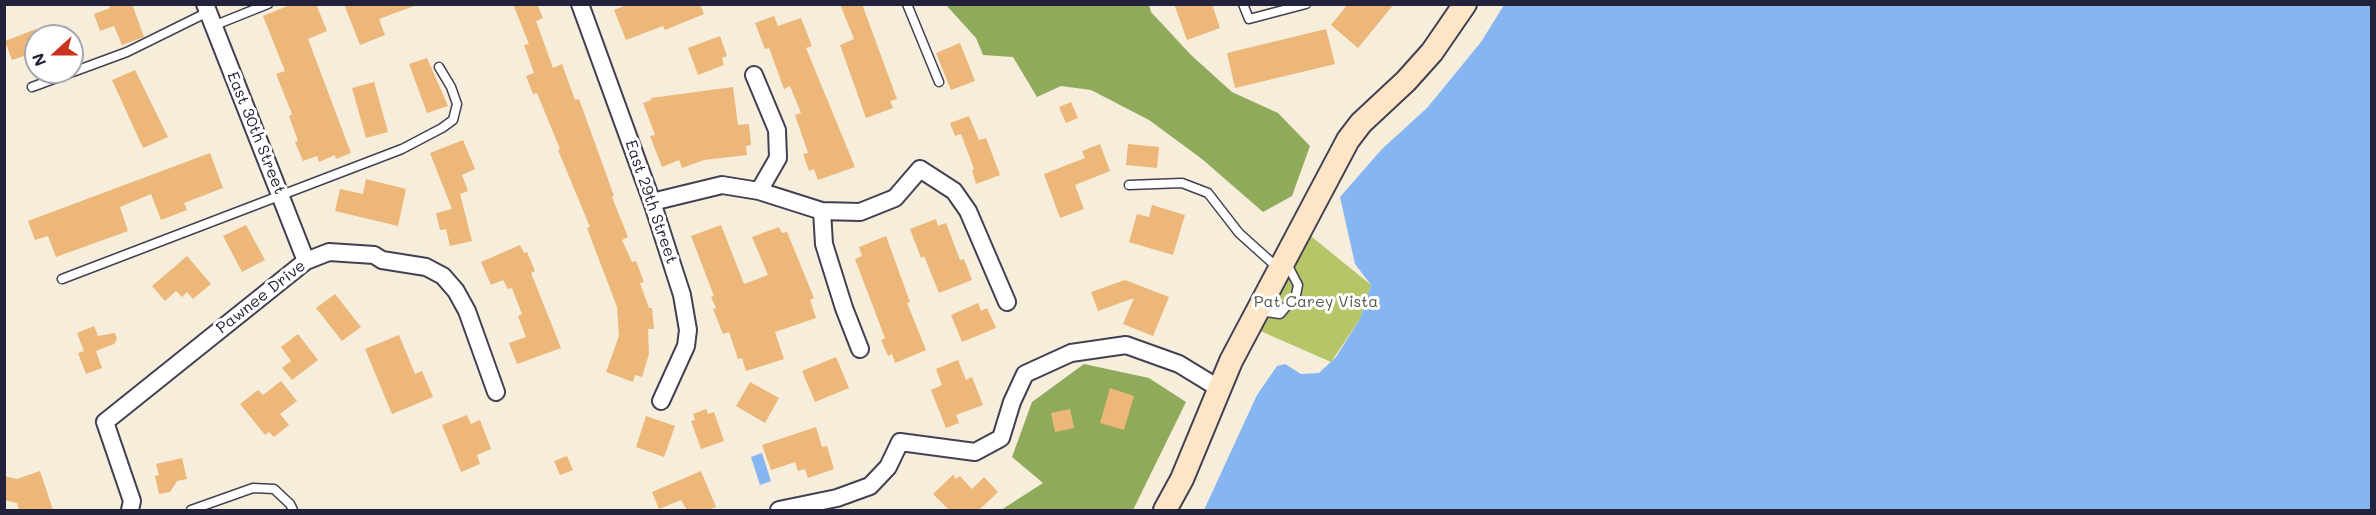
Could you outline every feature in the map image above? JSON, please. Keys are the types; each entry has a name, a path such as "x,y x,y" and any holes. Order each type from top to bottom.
{"main road":[{"path":"1165,510 1182,479 1257,310 1348,140 1361,123 1406,81 1432,52 1465,4"}],"street":[{"name":"East 29th Street","path":"580,4 652,202 681,295 688,330 686,346 661,401"},
{"name":"East 30th Street","path":"209,14 306,261"},
{"path":"754,75 777,130 778,158 759,191"},
{"path":"652,202 722,185 759,191 822,211 860,212 895,198 920,169 954,191 968,211 1006,302"},
{"path":"822,211 824,244 844,308 860,349"},
{"name":"Pawnee Drive","path":"130,510 132,501 105,422 306,261 329,252 374,255 382,260 426,267 443,276 456,291 467,311 496,392"},
{"path":"779,510 837,498 870,486 888,467 900,442 975,452 1001,438 1012,402 1025,374 1071,353 1125,345 1179,364 1220,389"}],"lane":[{"path":"32,87 127,52 209,14 268,4"},
{"path":"907,4 939,82"},
{"path":"1243,4 1249,19 1306,4"},
{"path":"62,279 402,149 453,120 457,104 451,87 439,67"},
{"path":"1129,185 1182,183 1208,193 1239,232 1282,264"},
{"path":"192,510 253,488 274,489 290,504 293,510"}],"green space":[{"path":"946,5 1149,5 1151,12 1191,55 1232,92 1278,113 1310,146 1292,196 1263,212 1202,159 1149,120 1091,90 1061,86 1037,97 1013,57 983,55 976,38"},
{"name":"Pat Carey Vista","path":"1301,228 1371,285 1360,319 1331,362 1249,326"},
{"path":"1084,364 1149,378 1186,402 1133,510 1001,510 1043,483 1012,457 1032,402"}],"water":[{"path":"1504,5 2371,5 2371,510 1204,510 1257,395 1277,366 1285,364 1301,374 1319,373 1336,357 1360,319 1371,285 1355,264 1340,197 1382,149 1427,108 1481,42"},
{"path":"762,453 771,481 760,485 751,457"}],"building":[{"path":"108,4 132,4 144,37 122,45 114,26 100,31 94,14 110,8"},
{"path":"292,4 316,4 327,31 308,39 351,153 336,159 335,155 319,162 317,156 303,161 295,142 298,141 289,116 292,114 276,74 285,71 263,16"},
{"path":"344,4 414,4 414,6 379,19 385,35 360,45"},
{"path":"513,4 537,4 543,18 536,21 553,68 562,64 575,100 579,99 628,237 622,240 632,262 636,261 644,282 640,283 649,308 652,308 654,329 648,329 649,354 642,377 635,375 633,382 606,372 619,336 617,307 587,228 590,227 558,150 560,149 537,93 533,94 526,76 534,73 524,45 529,44"},
{"path":"629,4 700,4 704,14 665,30 663,26 626,40 614,10"},
{"path":"840,4 862,4 897,99 890,101 893,108 866,118 840,45 854,39"},
{"path":"1174,4 1212,4 1220,28 1187,40"},
{"path":"1348,4 1394,4 1358,48 1331,25"},
{"path":"774,16 778,26 801,18 812,46 806,48 855,167 818,180 814,169 809,171 803,154 808,153 795,115 801,113 790,86 784,89 769,48 765,49 755,23"},
{"path":"1326,29 1335,64 1235,88 1227,53"},
{"path":"24,34 24,56 12,60 5,41"},
{"path":"720,36 727,56 722,58 724,65 698,75 688,48"},
{"path":"960,43 975,81 951,90 936,53"},
{"path":"427,58 448,106 427,113 409,64"},
{"path":"135,70 168,137 143,148 112,80"},
{"path":"374,82 388,132 366,138 352,88"},
{"path":"733,87 738,125 749,124 751,145 746,146 747,155 704,160 682,168 679,160 662,167 650,136 655,135 643,103 651,98"},
{"path":"1071,102 1078,118 1066,123 1059,107"},
{"path":"969,116 979,140 986,138 1000,175 976,184 972,170 974,169 961,134 955,136 950,123"},
{"path":"463,140 475,169 462,175 468,191 460,194 472,241 450,246 446,229 440,230 436,213 452,209 430,153"},
{"path":"1100,144 1110,171 1075,185 1084,209 1060,218 1044,174 1085,158 1082,151"},
{"path":"1128,144 1159,147 1157,168 1126,165"},
{"path":"210,153 223,188 184,203 187,210 161,220 151,194 120,207 128,231 56,257 48,236 35,240 28,221"},
{"path":"366,179 406,189 398,226 335,211 340,189 363,194"},
{"path":"1152,205 1185,215 1173,255 1129,242 1137,214 1149,217"},
{"path":"936,219 938,226 946,223 960,260 964,259 972,280 939,293 924,256 921,258 910,229"},
{"path":"246,225 265,260 242,272 223,236"},
{"path":"721,225 744,284 768,275 752,237 779,227 782,233 787,232 814,298 810,300 816,318 775,332 784,359 746,371 742,358 738,359 729,332 723,334 713,309 716,308 711,297 714,296 691,236"},
{"path":"886,236 910,302 907,303 926,350 895,363 892,354 888,356 881,340 885,338 855,259 862,256 859,247"},
{"path":"520,245 524,253 527,252 535,271 531,273 561,348 517,364 509,343 526,337 518,316 522,314 512,288 508,289 503,280 491,285 481,262"},
{"path":"187,256 211,284 193,299 187,292 182,297 176,291 165,301 152,286"},
{"path":"1125,280 1169,297 1153,336 1123,324 1134,298 1098,311 1091,292"},
{"path":"335,294 361,327 342,341 316,308"},
{"path":"978,303 981,311 987,308 996,328 962,342 951,315"},
{"path":"94,326 98,336 115,333 117,339 114,344 96,351 102,368 86,374 78,353 84,351 77,333"},
{"path":"298,334 318,360 292,380 282,368 291,361 281,347"},
{"path":"399,335 415,374 422,371 433,397 392,414 365,349"},
{"path":"836,357 849,388 815,402 802,371"},
{"path":"958,360 966,380 972,377 983,405 956,415 959,423 946,428 931,390 942,385 936,369"},
{"path":"281,381 297,401 280,414 289,425 274,437 269,432 265,435 240,404 258,390 263,395"},
{"path":"750,382 779,398 765,423 736,406"},
{"path":"1110,388 1134,396 1124,430 1100,423"},
{"path":"706,409 708,414 714,412 724,441 701,449 691,421 695,420 693,414"},
{"path":"1070,409 1074,428 1055,432 1051,413"},
{"path":"467,415 471,424 480,420 491,449 477,455 480,464 461,472 442,425"},
{"path":"646,416 675,426 664,457 636,447"},
{"path":"816,427 822,447 827,446 834,469 808,478 805,469 798,471 795,462 771,470 762,445"},
{"path":"567,456 573,470 560,475 554,461"},
{"path":"182,458 187,479 177,481 170,492 159,494 155,476 159,475 156,464"},
{"path":"40,471 53,510 19,510 17,503 4,500 4,476 17,479"},
{"path":"701,471 716,507 707,510 687,510 681,500 659,509 652,492"},
{"path":"953,475 956,479 960,476 972,489 984,477 998,492 979,510 949,510 933,494"}]}
